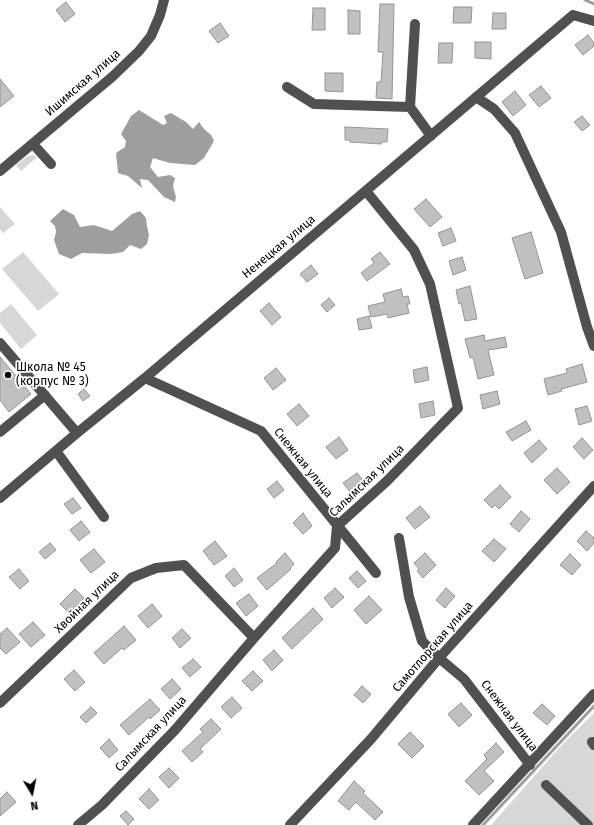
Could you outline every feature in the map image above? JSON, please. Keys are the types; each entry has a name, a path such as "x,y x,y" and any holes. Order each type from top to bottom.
{"street":[{"name":"Ишимская улица","path":"0,170 112,77 139,51 151,36 160,15 164,0"},
{"name":"Ненецкая улица","path":"0,498 145,378 573,15 594,21"},
{"path":"415,24 410,107 431,136"},
{"path":"287,87 314,104 410,107"},
{"path":"476,97 494,109 514,133 561,232 587,327 594,346"},
{"path":"33,144 51,164"},
{"name":"Салымская улица","path":"78,825 102,805 174,730 335,548 337,526 387,481 458,408 430,284 414,250 366,191"},
{"path":"0,343 77,433"},
{"name":"Снежная улица","path":"145,378 261,431 376,574"},
{"path":"0,432 44,395"},
{"path":"56,451 104,517"},
{"name":"Самотлорская улица","path":"290,825 371,738 439,658 594,486"},
{"name":"Снежная улица","path":"399,538 409,598 422,641 439,658 464,679 530,765"},
{"name":"Хвойная улица","path":"0,703 131,578 156,568 184,565 254,638"},
{"path":"473,825 594,694"},
{"path":"546,786 588,825"}],"shaded area":[{"path":"139,110 163,125 167,123 164,116 171,113 186,122 193,129 199,122 211,135 214,141 204,158 195,165 170,163 153,158 150,167 158,177 170,175 175,178 173,186 176,197 175,202 164,197 148,180 140,179 142,188 128,176 118,173 116,153 125,147 126,141 121,134 131,116"},
{"path":"33,155 37,157 21,171 16,165 28,156"},
{"path":"0,207 15,224 3,233 0,230"},
{"path":"63,209 74,215 80,227 94,225 112,231 132,214 140,211 146,218 149,235 147,244 141,249 130,245 123,252 111,254 82,253 71,259 59,254 54,240 56,232 55,226 50,221"},
{"path":"23,252 59,294 38,311 2,269"},
{"path":"11,304 37,335 21,349 0,323 0,313"},
{"path":"594,713 594,825 491,825 560,747"}],"building":[{"path":"66,2 75,14 65,22 56,10"},
{"path":"380,4 394,4 392,99 376,98 377,82 381,82 383,52 378,52"},
{"path":"454,7 472,7 471,23 453,23"},
{"path":"313,8 325,8 325,30 312,30"},
{"path":"348,10 360,11 360,34 348,34"},
{"path":"493,13 506,13 506,29 492,29"},
{"path":"220,23 229,36 218,43 209,31"},
{"path":"588,35 594,43 594,46 583,55 575,45"},
{"path":"475,42 491,42 491,59 475,58"},
{"path":"439,43 453,43 452,63 438,63"},
{"path":"325,73 343,73 343,92 325,91"},
{"path":"0,79 14,96 0,107"},
{"path":"541,86 551,98 539,107 529,95"},
{"path":"515,91 526,105 513,116 502,102"},
{"path":"582,116 590,125 582,131 574,122"},
{"path":"345,127 388,129 387,142 382,142 381,144 350,142 350,140 345,140"},
{"path":"426,199 442,217 430,227 414,209"},
{"path":"451,228 456,241 443,246 438,233"},
{"path":"531,232 543,273 525,279 512,238"},
{"path":"380,252 390,264 367,281 361,273 374,263 371,259"},
{"path":"462,257 466,270 453,275 449,261"},
{"path":"311,265 318,274 307,282 300,274"},
{"path":"470,286 477,319 465,321 456,290"},
{"path":"401,289 403,297 408,296 410,304 407,304 409,313 388,318 387,314 371,317 368,306 385,302 383,294"},
{"path":"329,298 335,305 327,312 321,305"},
{"path":"269,303 281,317 272,325 260,311"},
{"path":"369,316 372,328 359,330 357,319"},
{"path":"484,335 485,341 505,337 507,347 488,350 494,375 478,379 473,357 470,358 465,339"},
{"name":"Школа № 45 (корпус № 3)","path":"0,357 31,394 9,412 0,400"},
{"path":"582,364 587,382 561,389 562,391 548,395 544,379 567,373 566,369"},
{"path":"427,367 429,380 415,383 413,370"},
{"path":"276,368 286,380 273,390 264,378"},
{"path":"84,389 90,396 83,401 78,394"},
{"path":"497,391 500,404 483,409 480,395"},
{"path":"433,401 435,415 421,418 419,404"},
{"path":"299,404 309,416 297,426 287,414"},
{"path":"587,406 592,421 579,425 575,409"},
{"path":"526,421 531,430 512,441 506,432"},
{"path":"339,437 348,450 336,459 326,447"},
{"path":"582,438 593,450 584,459 573,447"},
{"path":"539,440 547,449 532,463 524,453"},
{"path":"557,468 570,482 557,494 544,480"},
{"path":"357,473 365,483 351,493 343,483"},
{"path":"277,481 284,490 274,498 267,489"},
{"path":"500,485 511,497 499,509 495,505 492,508 484,500"},
{"path":"73,498 81,508 72,514 64,504"},
{"path":"420,506 430,517 415,529 406,518"},
{"path":"521,511 530,519 519,532 510,524"},
{"path":"303,513 312,526 303,534 293,523"},
{"path":"81,521 90,532 79,541 70,530"},
{"path":"586,531 594,538 594,543 587,551 577,541"},
{"path":"494,539 506,549 494,562 482,551"},
{"path":"215,541 227,556 214,565 203,551"},
{"path":"50,543 56,550 45,559 39,552"},
{"path":"94,549 105,562 91,573 80,560"},
{"path":"285,553 294,564 290,568 291,569 267,590 257,578 277,563 276,562"},
{"path":"425,553 436,565 423,578 417,571 419,569 414,563"},
{"path":"570,554 581,565 572,575 560,565"},
{"path":"234,568 243,580 234,587 225,576"},
{"path":"19,569 29,581 20,589 9,577"},
{"path":"357,571 366,581 358,588 349,578"},
{"path":"335,588 344,597 332,608 324,598"},
{"path":"446,588 455,596 445,608 436,600"},
{"path":"75,589 84,598 69,613 60,604"},
{"path":"249,594 258,606 246,616 236,603"},
{"path":"369,596 382,610 366,624 354,610"},
{"path":"152,604 162,616 148,628 138,616"},
{"path":"313,608 323,619 292,649 282,638"},
{"path":"33,622 45,635 31,647 19,634"},
{"path":"124,626 136,640 124,650 122,648 104,664 94,653"},
{"path":"7,628 20,642 6,654 0,648 0,634"},
{"path":"182,629 191,638 180,648 172,638"},
{"path":"274,650 283,660 272,671 263,660"},
{"path":"193,659 201,667 190,677 182,668"},
{"path":"74,670 85,682 75,691 64,679"},
{"path":"253,671 263,681 252,691 242,681"},
{"path":"172,679 181,689 170,699 161,689"},
{"path":"362,686 371,694 363,703 354,695"},
{"path":"232,697 242,708 231,718 221,707"},
{"path":"150,699 160,710 150,719 149,717 129,735 120,725"},
{"path":"461,703 472,715 459,727 448,714"},
{"path":"542,704 555,716 547,725 533,713"},
{"path":"91,707 97,713 86,723 80,717"},
{"path":"211,719 221,729 200,749 203,752 192,762 182,751 203,732 200,729"},
{"path":"410,732 424,746 412,758 398,744"},
{"path":"109,739 118,750 109,758 100,748"},
{"path":"496,743 504,752 484,771 494,781 479,795 465,781 487,759 484,755"},
{"path":"169,768 179,778 169,788 159,777"},
{"path":"354,781 365,791 363,793 383,812 375,820 356,802 349,810 338,801"},
{"path":"149,789 159,800 149,809 139,799"},
{"path":"7,792 16,802 0,816 0,799"},
{"path":"126,811 134,819 128,825 120,816"}],"waterway":[{"path":"585,0 594,4"},
{"path":"483,825 594,706"}],"place":[{"name":"Школа № 45 (корпус № 3)","path":"8,375"}]}
